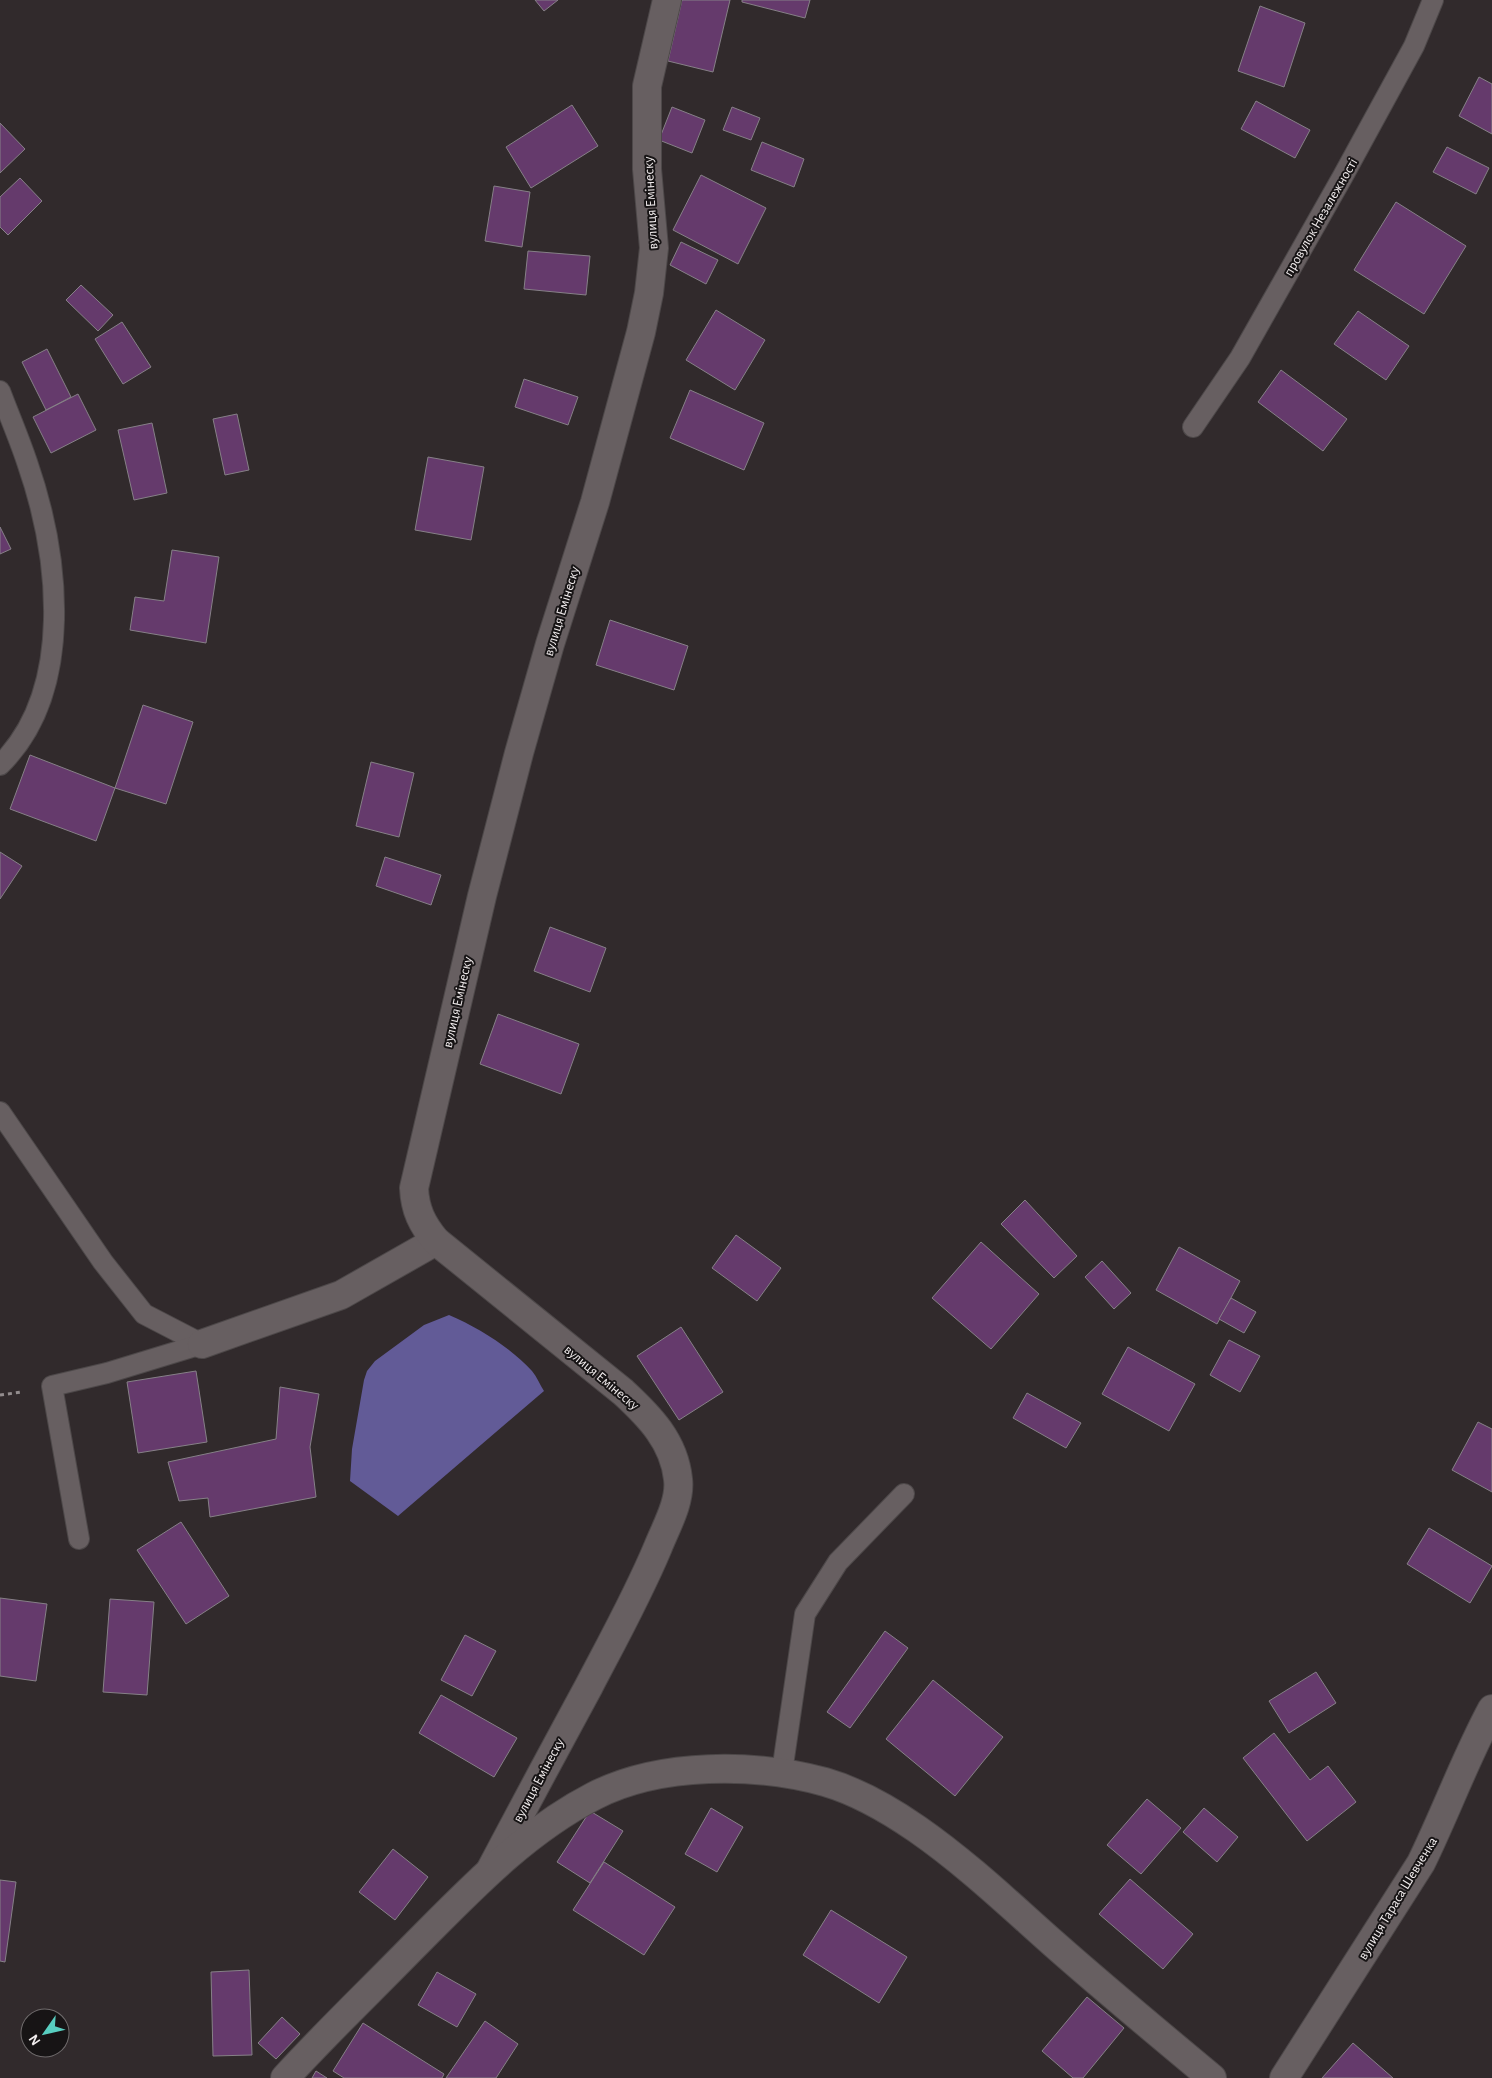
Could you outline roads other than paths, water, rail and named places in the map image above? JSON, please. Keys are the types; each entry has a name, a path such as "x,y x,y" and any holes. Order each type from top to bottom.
{"street":[{"name":"вулиця Емінеску","path":"490,1869 622,1624 647,1573 669,1520 677,1495 679,1481 672,1454 649,1416 623,1392 436,1241 419,1218 414,1188 482,896 519,753 550,644 595,502 641,332 649,292 654,248 647,169 647,86 667,0"},
{"path":"202,1344 341,1295 436,1241"},
{"name":"вулиця Тараса Шевченка","path":"1284,2078 1421,1863 1438,1829 1462,1769 1492,1709"},
{"path":"285,2078 490,1869 555,1818 596,1795 628,1782 663,1774 720,1769 782,1772 828,1783 874,1803 917,1829 963,1864 1096,1982 1212,2078"}],"lane":[{"name":"провулок Незалежності","path":"1193,427 1240,358 1344,176 1414,46 1433,0"},
{"path":"0,391 28,463 40,509 49,554 54,602 54,643 44,690 32,719 19,743 0,765"},
{"path":"0,1112 103,1262 144,1314 202,1344"},
{"path":"79,1539 52,1386 106,1373 202,1344"},
{"path":"782,1772 806,1614 838,1562 904,1494"}]}
